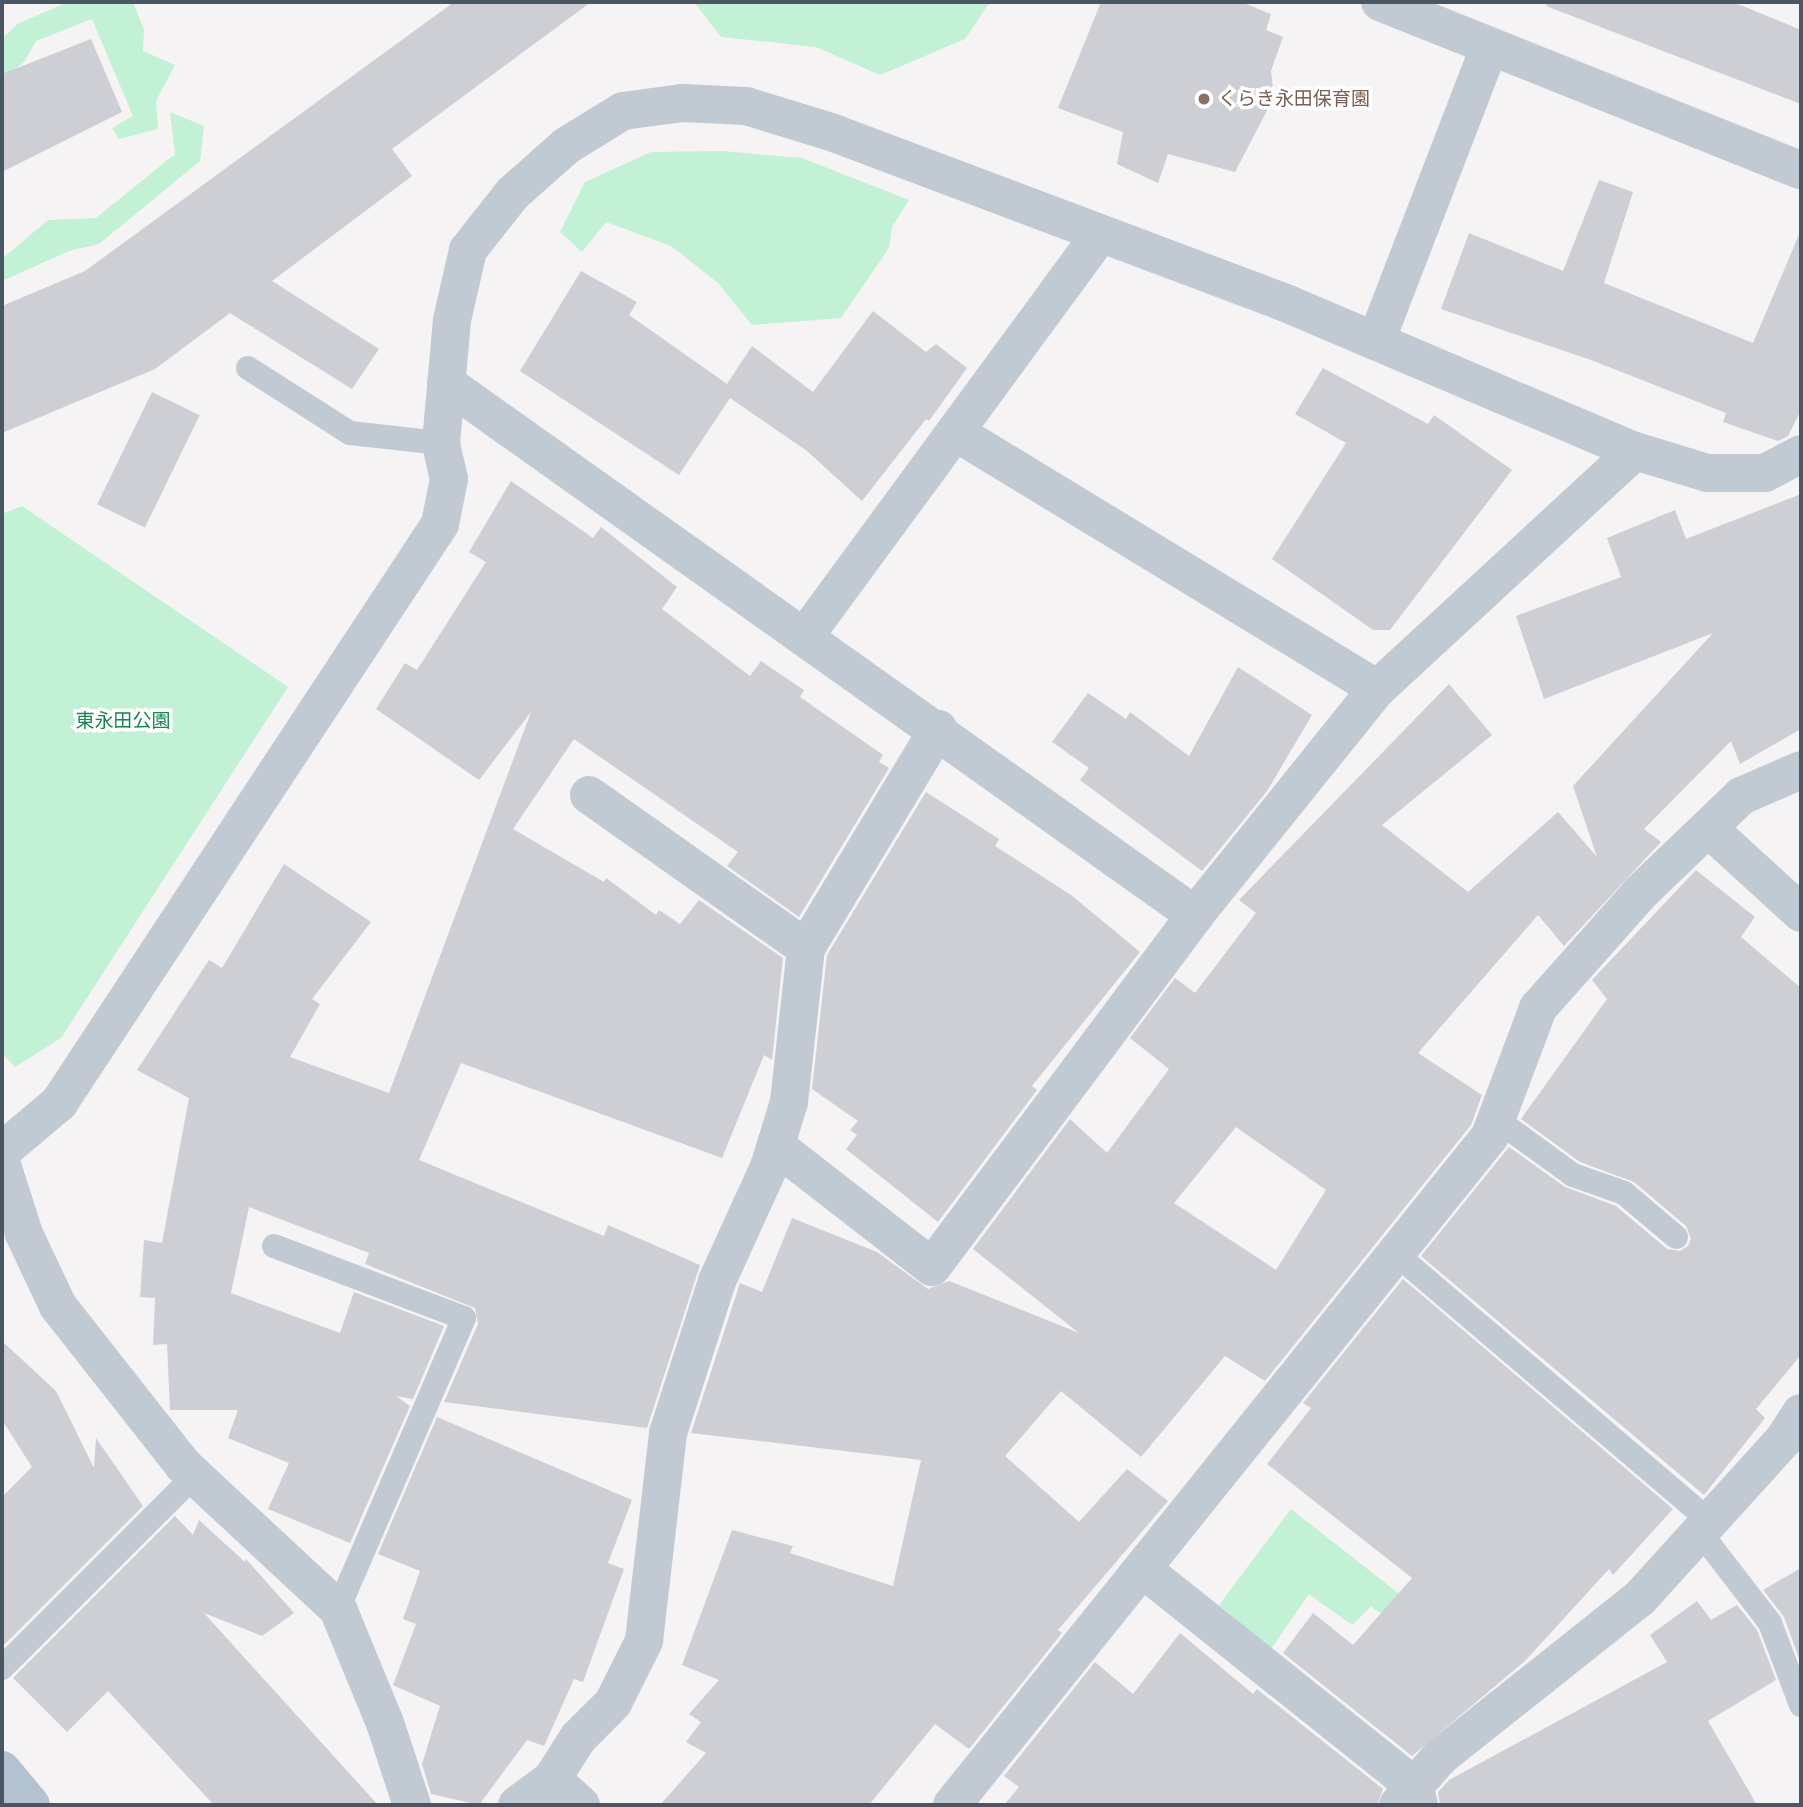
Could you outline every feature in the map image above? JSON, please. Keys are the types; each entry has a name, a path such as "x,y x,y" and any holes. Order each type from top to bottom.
{"main road":[{"path":"2,1769 31,1805"}],"street":[{"path":"1380,2 1801,170"},
{"path":"1376,341 1490,46"},
{"path":"2,1151 59,1103 440,524 449,479 441,443 452,320 468,250 512,194 566,146 623,111 683,103 746,106 831,132 1376,341 1635,451 1707,473 1765,472 1801,454"},
{"path":"805,636 1100,236"},
{"path":"446,383 938,729 1195,915"},
{"path":"955,432 1377,689"},
{"path":"776,1146 932,1267 1195,915 1377,689 1635,451"},
{"path":"517,1805 552,1779 578,1738 613,1703 644,1641 668,1433 717,1281 776,1146 789,1102 806,948 938,729"},
{"path":"953,1805 1145,1571 1490,1136 1538,1009 1640,893 1741,796 1801,770"},
{"path":"589,795 806,948"},
{"path":"1708,828 1801,913"},
{"path":"2,1165 24,1234 58,1306 195,1475 338,1609 385,1723 412,1805"},
{"path":"1145,1571 1410,1799 1440,1757 1640,1598 1784,1439 1801,1413"},
{"path":"552,1779 581,1805"}],"lane":[{"path":"248,368 350,433 441,443"},
{"path":"1496,1119 1573,1175 1624,1193 1676,1237"},
{"path":"274,1246 464,1318 338,1609"},
{"path":"1396,1254 1705,1526 1770,1623 1801,1705"},
{"path":"2,1668 195,1475"}],"green space":[{"path":"68,2 133,2 144,30 143,51 175,65 156,101 158,129 119,139 112,128 133,116 92,19 36,41 24,62 2,80 2,39 17,24"},
{"path":"694,2 990,2 965,39 880,75 816,47 721,37"},
{"path":"170,112 204,126 200,161 99,244 69,251 2,281 2,259 48,220 96,218 175,154"},
{"path":"723,151 802,158 909,200 892,227 889,248 841,318 752,325 718,283 671,246 606,222 582,252 560,232 585,182 651,152"},
{"name":"東永田公園","path":"22,506 288,687 61,1038 15,1067 2,1053 2,514"},
{"path":"1291,1509 1500,1673 1481,1693 1371,1606 1352,1625 1309,1594 1271,1649 1219,1605"}],"building":[{"path":"454,2 591,2 392,149 412,176 272,281 379,349 352,389 230,313 155,369 2,433 2,306 85,271"},
{"path":"1101,2 1241,2 1271,14 1266,30 1283,37 1271,71 1274,97 1235,172 1168,154 1158,183 1117,164 1123,132 1058,108"},
{"path":"1547,2 1733,2 1801,30 1801,104 1546,6"},
{"path":"91,39 122,112 2,172 2,74"},
{"path":"1599,180 1633,192 1604,283 1753,343 1801,230 1801,410 1788,436 1778,441 1723,422 1726,413 1591,360 1441,309 1469,233 1563,271"},
{"path":"581,271 637,302 629,315 727,384 752,346 813,392 873,311 926,352 936,344 967,368 929,421 926,419 862,501 807,451 730,398 679,475 520,371"},
{"path":"1323,368 1428,424 1434,415 1512,470 1390,630 1373,630 1272,559 1346,443 1295,414"},
{"path":"152,392 200,415 145,528 97,504"},
{"path":"511,481 593,538 601,527 677,587 662,609 750,676 761,661 804,690 800,697 883,755 879,762 889,768 799,917 727,866 738,852 574,739 513,829 604,882 606,878 656,915 659,910 680,924 699,900 783,958 772,1060 764,1055 722,1158 461,1063 419,1160 604,1236 608,1225 700,1265 647,1428 444,1402 478,1324 475,1308 365,1264 369,1253 249,1207 231,1293 340,1333 354,1292 444,1326 413,1399 396,1396 410,1406 350,1543 268,1509 289,1463 228,1438 238,1410 170,1410 167,1344 153,1345 155,1298 140,1297 144,1240 162,1243 189,1098 137,1070 209,960 222,968 284,864 371,922 312,999 320,1004 290,1057 389,1093 531,712 479,780 376,709 405,663 417,670 486,562 469,552"},
{"path":"1801,494 1801,729 1740,764 1731,741 1644,829 1661,842 1564,946 1538,915 1418,1053 1482,1095 1471,1125 1265,1381 1225,1356 1141,1457 1061,1391 1005,1456 1079,1522 1127,1469 1168,1501 1058,1630 1062,1633 969,1749 935,1724 869,1805 660,1805 706,1753 686,1742 701,1722 689,1714 719,1680 682,1665 732,1530 793,1546 790,1553 893,1586 921,1460 691,1433 740,1283 762,1292 792,1218 877,1252 928,1289 949,1281 1079,1333 973,1249 1070,1119 1107,1153 1169,1069 1130,1038 1175,978 1195,993 1256,913 1239,900 1449,684 1492,735 1382,825 1468,892 1558,812 1597,857 1573,786 1713,633 1544,699 1516,616 1621,577 1607,538 1675,510 1686,539","holes":["1236,1127 1326,1190 1276,1270 1174,1203"]},
{"path":"1238,667 1312,715 1267,791 1202,871 1080,780 1089,768 1052,742 1088,693 1126,719 1130,712 1189,756"},
{"path":"926,792 999,839 995,846 1071,895 1140,952 1032,1086 1037,1090 938,1222 846,1149 857,1135 850,1130 858,1121 812,1089 827,955"},
{"path":"1696,870 1755,917 1741,937 1801,988 1801,1355 1756,1409 1765,1418 1704,1495 1421,1256 1509,1147 1565,1187 1616,1206 1667,1249 1680,1251 1688,1246 1691,1239 1686,1226 1634,1182 1580,1162 1521,1119 1607,999 1592,980"},
{"path":"1403,1279 1673,1509 1613,1575 1609,1569 1525,1661 1412,1756 1283,1653 1313,1613 1353,1645 1412,1578 1267,1464 1311,1408 1303,1403"},
{"path":"2,1341 56,1391 94,1468 96,1438 143,1506 2,1647 2,1497 32,1467 2,1420"},
{"path":"437,1417 632,1500 608,1563 624,1569 583,1682 574,1679 544,1746 527,1740 479,1805 431,1794 422,1764 440,1706 393,1685 416,1624 403,1619 420,1571 378,1554"},
{"path":"175,1516 193,1535 199,1520 245,1562 246,1559 294,1613 262,1636 204,1613 378,1805 214,1805 108,1691 67,1732 13,1678"},
{"path":"1801,1568 1801,1664 1784,1617 1763,1590"},
{"path":"1697,1601 1711,1620 1737,1605 1757,1630 1776,1680 1708,1721 1757,1805 1440,1805 1438,1792 1449,1780 1667,1662 1650,1635"},
{"path":"1180,1633 1253,1694 1257,1689 1383,1789 1377,1805 1004,1805 1019,1787 1004,1776 1095,1662 1133,1694"}],"place":[{"name":"くらき永田保育園","path":"1204,99"}]}
